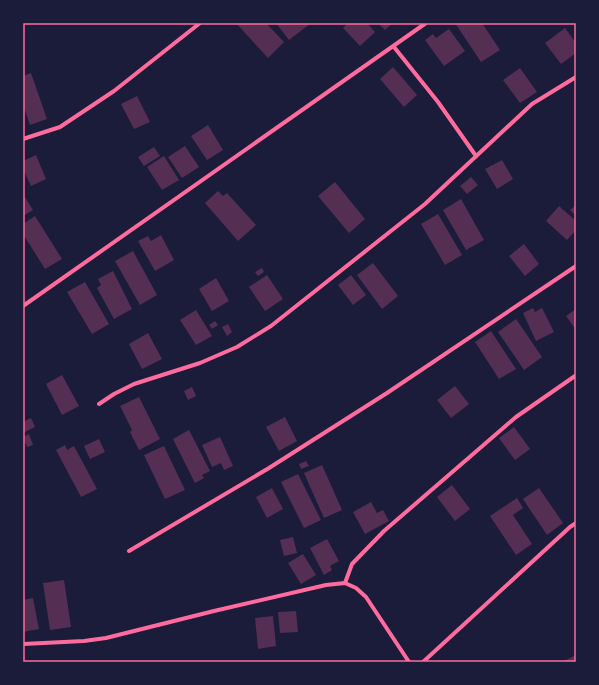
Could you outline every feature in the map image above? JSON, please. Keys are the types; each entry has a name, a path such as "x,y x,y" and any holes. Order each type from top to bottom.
{"street":[{"path":"23,139 60,127 114,91 200,23"},
{"path":"23,306 394,47 426,23"},
{"path":"394,47 438,102 476,156"},
{"path":"99,404 114,394 134,384 200,363 237,347 271,326 425,204 532,104 576,77"},
{"path":"129,551 296,452 387,393 576,266"},
{"path":"345,583 352,564 384,531 516,417 575,376"},
{"path":"422,662 508,582 576,523"},
{"path":"23,644 84,641 106,638 326,585 345,583 356,588 366,597 409,662"}],"building":[{"path":"236,23 266,23 284,42 268,58"},
{"path":"276,23 309,23 310,24 289,40"},
{"path":"348,23 367,23 375,32 360,46 343,28"},
{"path":"378,23 393,23 385,30"},
{"path":"455,23 482,23 500,50 481,62"},
{"path":"565,28 576,43 576,53 561,64 545,43"},
{"path":"449,29 465,51 444,66 425,40 433,34 436,38"},
{"path":"393,67 417,95 404,107 380,79"},
{"path":"520,68 537,92 520,103 503,80"},
{"path":"31,73 47,119 30,125 23,105 23,76"},
{"path":"137,96 150,122 134,129 121,104"},
{"path":"208,125 223,150 207,160 191,136"},
{"path":"185,146 199,167 182,178 168,157"},
{"path":"154,147 160,156 144,166 138,157"},
{"path":"36,155 46,179 31,186 23,169 23,161"},
{"path":"164,156 179,180 162,190 147,167"},
{"path":"502,160 513,179 497,189 485,169"},
{"path":"471,177 478,185 467,194 460,186"},
{"path":"335,182 365,219 349,233 318,196"},
{"path":"218,191 223,196 227,193 256,225 238,241 205,203"},
{"path":"23,194 33,210 23,216"},
{"path":"461,199 484,240 466,250 443,210"},
{"path":"576,205 576,216 570,210"},
{"path":"559,206 576,221 576,230 567,240 546,221"},
{"path":"438,214 462,255 445,265 421,224"},
{"path":"35,216 62,259 45,269 23,234 23,224"},
{"path":"161,235 174,260 155,271 138,241 148,236 151,241"},
{"path":"524,244 539,264 525,276 509,256"},
{"path":"133,251 157,295 140,305 115,261"},
{"path":"373,263 398,296 382,309 357,275"},
{"path":"262,268 264,272 258,276 255,272"},
{"path":"113,271 132,309 114,319 97,288 101,285 98,279"},
{"path":"267,275 283,299 265,311 249,287"},
{"path":"351,275 366,295 353,305 338,285"},
{"path":"216,278 229,301 212,311 199,289"},
{"path":"85,282 109,324 92,334 67,292"},
{"path":"533,308 535,312 542,308 554,332 536,341 523,313"},
{"path":"576,309 576,330 566,316"},
{"path":"196,310 212,336 196,345 180,320"},
{"path":"516,319 542,357 524,370 498,332"},
{"path":"215,321 218,325 212,329 209,325"},
{"path":"228,324 232,332 227,336 222,327"},
{"path":"491,331 516,369 499,379 475,342"},
{"path":"148,333 162,359 142,369 129,344"},
{"path":"62,375 79,406 62,415 46,384"},
{"path":"455,386 469,404 451,418 437,400"},
{"path":"192,387 196,396 188,400 184,391"},
{"path":"139,397 160,439 139,450 130,432 132,430 120,406"},
{"path":"285,417 297,441 279,451 266,427"},
{"path":"31,418 35,427 23,433 23,422"},
{"path":"514,427 530,449 515,460 499,438"},
{"path":"189,430 210,471 202,475 204,478 195,483 173,439"},
{"path":"29,434 33,445 27,447 23,437"},
{"path":"220,437 233,466 224,470 221,463 212,467 202,445"},
{"path":"99,439 105,452 90,459 84,446"},
{"path":"65,445 67,450 74,446 97,489 81,497 56,450"},
{"path":"164,446 185,490 165,499 144,455"},
{"path":"306,461 309,466 301,469 299,464"},
{"path":"322,465 342,510 324,518 304,473"},
{"path":"298,474 321,520 304,528 281,482"},
{"path":"452,485 470,509 455,521 437,497"},
{"path":"272,488 283,509 267,518 256,497"},
{"path":"539,488 563,523 547,535 523,499"},
{"path":"517,498 523,508 513,515 532,544 516,555 490,516"},
{"path":"371,502 377,513 383,510 389,521 365,534 353,512"},
{"path":"293,537 297,553 284,556 280,540"},
{"path":"327,539 339,561 330,566 332,570 324,575 310,548"},
{"path":"303,554 316,575 301,584 288,563"},
{"path":"64,580 71,627 50,630 43,583"},
{"path":"33,598 39,629 23,632 23,600"},
{"path":"296,611 298,632 280,633 278,612"},
{"path":"273,616 276,646 258,649 255,618"},
{"path":"576,655 576,662 562,662"}]}
